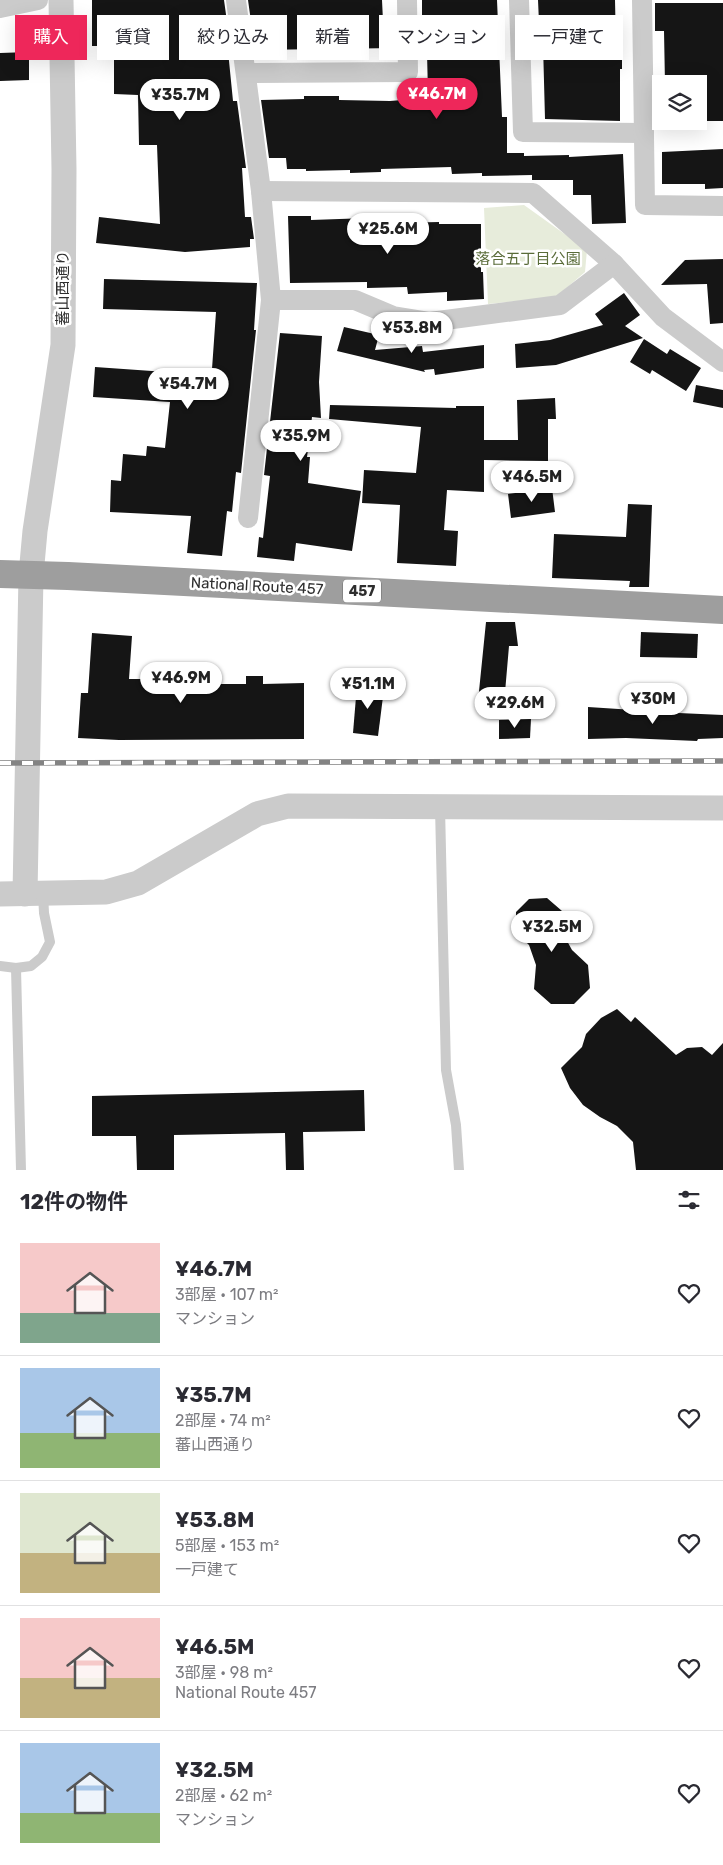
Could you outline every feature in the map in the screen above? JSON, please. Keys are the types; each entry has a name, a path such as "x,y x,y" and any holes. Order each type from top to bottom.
{"highway":[{"name":"National Route 457","path":"0,574 723,610"}],"street":[{"path":"0,8 38,0"},
{"name":"蕃山西通り","path":"34,894 31,575 35,531 63,345 64,169 61,0"},
{"path":"236,0 261,192 271,300 248,518"},
{"path":"246,74 408,72 406,0"},
{"path":"520,0 523,132 644,132"},
{"path":"642,0 645,205 723,206"},
{"path":"261,192 533,192 614,264 663,317 723,362"},
{"path":"271,300 356,300 392,316 430,322 560,305 614,264"},
{"path":"0,894 106,892 138,883 257,814 288,806 723,808"}],"lane":[{"path":"440,806 446,1070 456,1126 459,1170"},
{"path":"0,966 16,968 32,966 42,957 50,942 44,913 34,894"},
{"path":"16,968 21,1170"}],"green space":[{"name":"落合五丁目公園","path":"524,205 587,250 585,272 556,297 488,304 484,208"}],"building":[{"path":"92,0 224,0 226,15 179,15 179,60 229,60 233,101 237,101 246,168 242,168 245,217 251,217 254,239 250,239 250,247 185,252 96,243 99,217 160,224 157,145 139,145 138,95 114,94 114,60 169,60 169,15 97,15 97,46 92,46"},
{"path":"248,0 382,0 383,15 379,15 379,48 369,48 369,15 297,15 297,49 287,50 287,15 250,15"},
{"path":"422,0 497,0 498,15 422,15"},
{"path":"538,0 615,0 615,15 539,15"},
{"path":"655,3 723,3 723,121 707,121 707,75 665,75 664,31 655,31"},
{"path":"15,52 15,60 29,60 29,80 0,81 0,53"},
{"path":"427,60 500,60 502,117 507,117 507,153 524,153 524,156 569,155 569,157 623,154 626,223 592,224 591,195 573,195 573,180 532,180 532,175 482,176 482,173 452,174 451,167 381,169 381,172 350,173 350,170 306,171 306,169 287,169 286,158 269,158 261,100 304,99 304,96 339,96 339,100 390,101 426,98 426,93 428,93"},
{"path":"543,60 622,60 622,69 620,69 620,121 545,119"},
{"path":"723,149 723,188 705,189 705,184 662,184 662,152"},
{"path":"288,216 311,216 311,220 396,216 396,223 439,222 439,224 481,224 481,272 483,272 484,299 447,301 447,292 408,294 407,287 367,288 367,282 290,283"},
{"path":"723,259 723,323 710,324 707,284 661,285 685,260"},
{"path":"104,279 257,283 254,330 256,330 241,473 236,472 232,512 227,511 222,556 187,553 191,516 110,512 111,480 121,481 123,454 146,456 147,446 165,448 170,402 93,397 95,367 209,375 210,368 212,369 216,312 103,309"},
{"path":"624,293 640,315 625,326 643,338 556,365 516,368 515,344 550,340 603,325 595,314"},
{"path":"344,327 379,335 375,350 422,346 423,352 484,345 484,368 435,375 434,369 424,370 425,372 337,351"},
{"path":"280,333 322,336 319,382 321,418 312,417 307,457 310,457 308,483 361,491 352,551 296,543 294,561 257,557 259,537 263,538 270,476 264,475"},
{"path":"644,339 667,354 670,349 701,368 686,391 652,370 650,374 630,362"},
{"path":"696,385 723,390 723,408 693,402"},
{"path":"555,398 556,419 548,419 548,461 484,460 484,492 447,490 444,530 458,531 456,566 397,563 400,505 362,503 364,470 416,473 421,427 329,419 330,405 456,408 456,406 484,406 484,440 518,440 517,400"},
{"path":"552,488 555,512 511,518 508,494"},
{"path":"628,504 652,505 649,587 629,587 630,581 552,578 554,534 626,537"},
{"path":"486,622 515,622 518,646 509,646 504,704 478,701"},
{"path":"641,632 698,634 697,658 640,657"},
{"path":"92,633 132,636 129,679 182,679 183,684 246,684 246,676 263,676 263,684 304,683 304,739 119,740 78,738 81,693 88,693"},
{"path":"357,685 384,689 378,736 353,733"},
{"path":"588,707 723,715 723,738 698,739 697,741 626,738 588,739"},
{"path":"531,719 530,738 499,739 499,720"},
{"path":"547,898 562,911 561,930 572,950 588,965 590,988 574,1004 551,1004 534,989 536,965 529,945 516,932 516,912 529,899"},
{"path":"617,1009 631,1022 635,1017 676,1055 687,1048 702,1047 712,1055 723,1043 723,1170 636,1170 633,1142 617,1126 583,1105 570,1088 561,1068 582,1047 586,1034 601,1018"},
{"path":"364,1090 365,1131 303,1132 304,1170 286,1170 285,1133 174,1135 174,1170 137,1170 136,1136 92,1136 92,1096"}],"railway":[{"path":"0,763 723,761"}]}
